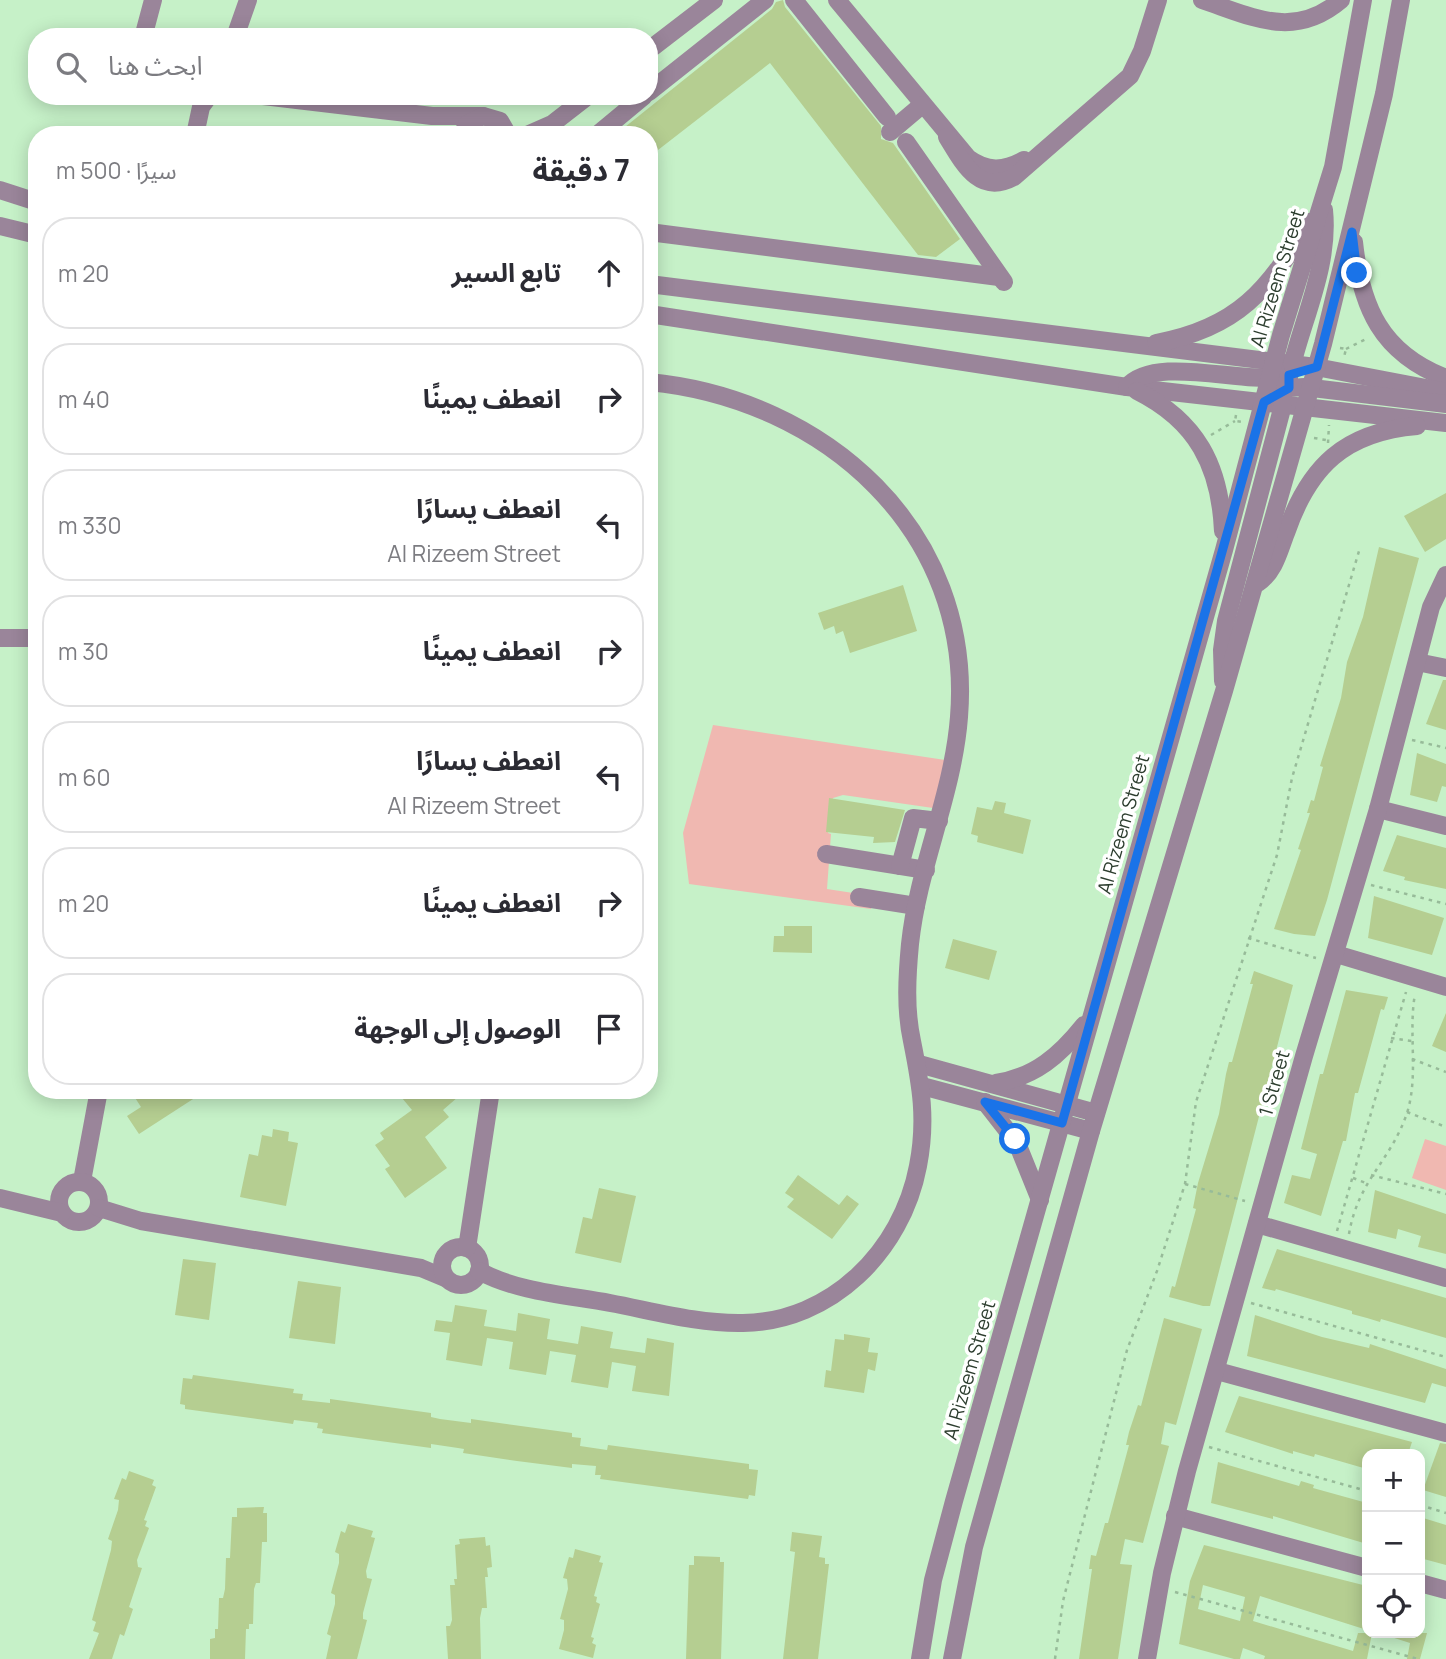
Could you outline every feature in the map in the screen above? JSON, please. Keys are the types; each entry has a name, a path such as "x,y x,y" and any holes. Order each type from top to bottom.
{"street":[{"path":"146,28 153,0"},
{"path":"238,28 248,0"},
{"path":"658,43 714,0"},
{"path":"658,84 765,0"},
{"path":"794,0 889,124 922,105"},
{"path":"837,0 947,137 967,169 989,182 1014,177 1038,153 1130,76 1143,51 1158,0"},
{"path":"1202,0 1263,21 1288,23 1315,18 1341,0"},
{"name":"Al Rizeem Street","path":"1322,199 1339,141 1363,0"},
{"path":"952,1659 974,1547 1093,1122 1224,691 1317,367 1384,94 1401,0"},
{"path":"197,126 202,105"},
{"path":"339,105 497,124"},
{"path":"547,126 577,105"},
{"path":"607,126 632,105"},
{"path":"432,116 450,126"},
{"path":"466,126 497,124"},
{"path":"658,233 1003,281 906,142"},
{"path":"0,190 28,199"},
{"path":"1139,344 1194,333 1241,309 1270,282 1322,199"},
{"path":"1224,691 1222,650 1226,621 1282,380 1323,251 1322,199"},
{"path":"0,226 28,233"},
{"path":"1352,232 1361,289 1382,331 1404,354 1446,378"},
{"path":"658,285 1139,344 1311,387 1446,404"},
{"path":"658,315 1127,387 1264,402"},
{"path":"1127,387 1140,376 1157,371 1282,380 1317,367 1446,392"},
{"path":"1282,380 1294,399 1306,407 1446,424"},
{"name":"Al Rizeem Street","path":"920,1659 940,1553 1264,402 1282,380"},
{"path":"479,1272 516,1286 718,1322 765,1321 802,1311 836,1294 859,1276 878,1255 898,1223 917,1171 922,1134 922,1086 912,1041 907,992 916,906 939,821 956,742 959,669 945,601 929,559 912,530 867,477 804,429 731,397 658,384"},
{"path":"1127,387 1163,405 1198,442 1213,469 1221,496 1224,550"},
{"path":"1255,585 1271,571 1307,484 1335,454 1377,433 1446,424"},
{"name":"1 Street","path":"1147,1659 1175,1516 1378,809 1431,607 1446,575"},
{"path":"0,638 28,638"},
{"path":"1417,662 1446,668"},
{"path":"1378,809 1446,826"},
{"path":"900,866 911,820 916,817 939,821"},
{"path":"827,855 926,870"},
{"path":"859,897 916,906"},
{"path":"1336,954 1446,987"},
{"path":"991,1084 1017,1078 1045,1065 1073,1040 1090,1017"},
{"path":"919,1064 1067,1105 1093,1122"},
{"path":"922,1086 1062,1123 1093,1122"},
{"path":"82,1181 97,1099"},
{"path":"467,1248 490,1099"},
{"path":"985,1102 1017,1143 1040,1200"},
{"path":"0,1198 29,1203 82,1222 93,1217 99,1208 96,1190 82,1181 67,1185 61,1193 59,1203 62,1213"},
{"path":"29,1203 61,1193"},
{"path":"99,1208 141,1221 412,1267 464,1286 474,1281 479,1272 476,1255 467,1248 456,1248 444,1257 412,1267"},
{"path":"1257,1224 1336,1238 1446,1278"},
{"path":"444,1257 441,1267 445,1278"},
{"path":"1217,1371 1446,1433"},
{"path":"1175,1516 1362,1567"},
{"path":"1425,1584 1446,1590"}],"path":[{"path":"1346,349 1382,331"},
{"path":"1198,442 1235,421"},
{"path":"1055,1659 1063,1601 1127,1350 1185,1184 1196,1102 1277,855 1292,778 1359,551"},
{"path":"1410,739 1446,748"},
{"path":"1369,884 1446,904"},
{"path":"1248,938 1317,958 1314,967"},
{"path":"1336,1238 1391,1038 1415,976"},
{"path":"1336,1238 1349,1234 1356,1203 1371,1175 1390,1150 1407,1112 1411,1097 1411,1024 1415,976"},
{"path":"1391,1038 1412,1041"},
{"path":"1412,1059 1446,1072"},
{"path":"1407,1112 1446,1127"},
{"path":"1371,1175 1446,1194"},
{"path":"1352,1178 1366,1183"},
{"path":"1185,1184 1248,1202"},
{"path":"1251,1303 1446,1357"},
{"path":"1209,1447 1362,1490"},
{"path":"1425,1507 1446,1513"},
{"path":"1172,1603 1175,1592 1418,1659"}],"shaded area":[{"path":"713,725 952,761 940,809 843,795 833,798 828,833 831,834 827,889 873,896 871,909 689,884 683,833"},
{"path":"1425,1139 1446,1146 1446,1190 1412,1178"}],"building":[{"path":"783,0 785,7 881,126 881,139 893,143 960,239 936,257 918,255 770,63 658,150 658,126 626,126 652,105 658,105 658,100 772,9 776,2"},
{"path":"1446,493 1446,539 1425,552 1404,516"},
{"path":"1379,547 1419,558 1327,900 1315,936 1294,934 1274,929 1301,850 1298,849 1310,813 1307,813 1311,800 1314,801 1323,767 1320,766 1341,698 1347,662 1363,617"},
{"path":"903,585 917,631 850,653 843,631 836,634 834,626 824,630 818,613"},
{"path":"1443,680 1446,680 1446,730 1426,724"},
{"path":"1417,753 1446,764 1446,787 1442,786 1437,802 1410,795"},
{"path":"829,798 905,810 895,842 873,843 874,837 826,832"},
{"path":"995,801 1006,803 1004,813 1031,820 1023,854 977,842 978,836 971,834 977,807 992,810"},
{"path":"1397,835 1446,848 1446,889 1404,880 1405,877 1383,871"},
{"path":"1374,896 1444,918 1432,955 1368,938"},
{"path":"784,926 812,926 812,953 773,952 774,936 784,936"},
{"path":"953,939 997,951 989,980 945,968"},
{"path":"1254,971 1293,985 1210,1306 1203,1306 1169,1297 1172,1286 1175,1287 1196,1209 1193,1208 1198,1183 1219,1114 1226,1074 1229,1062 1232,1062"},
{"path":"1346,990 1388,997 1384,1010 1381,1009 1358,1093 1355,1093 1346,1141 1343,1141 1321,1216 1284,1203 1292,1175 1310,1179 1317,1154 1301,1149 1320,1074 1323,1074"},
{"path":"1446,1013 1446,1052 1432,1046"},
{"path":"136,1099 193,1099 139,1134 127,1116 141,1107"},
{"path":"403,1099 456,1099 443,1110 449,1117 425,1137 447,1168 405,1198 385,1169 390,1166 375,1145 384,1139 380,1133 412,1110"},
{"path":"273,1129 289,1132 288,1141 298,1143 286,1206 240,1197 249,1154 258,1156 262,1135 272,1137"},
{"path":"798,1175 839,1205 847,1195 859,1204 832,1239 787,1207 794,1199 785,1193"},
{"path":"599,1188 636,1196 621,1263 575,1253 583,1217 592,1219"},
{"path":"1375,1190 1446,1214 1446,1254 1418,1247 1421,1236 1398,1229 1396,1239 1368,1232"},
{"path":"1277,1249 1446,1298 1446,1338 1381,1319 1380,1322 1352,1314 1352,1311 1276,1289 1262,1288"},
{"path":"183,1259 216,1263 209,1320 175,1315"},
{"path":"298,1281 341,1287 335,1344 289,1338"},
{"path":"455,1305 487,1310 484,1326 516,1331 518,1313 550,1319 547,1339 578,1344 581,1326 613,1332 610,1348 645,1353 647,1338 674,1343 669,1396 632,1391 636,1366 612,1362 608,1388 571,1382 576,1355 550,1351 546,1375 509,1369 513,1342 487,1338 482,1366 446,1360 450,1333 434,1331 436,1320 452,1322"},
{"path":"1255,1315 1322,1337 1369,1348 1370,1344 1446,1369 1446,1387 1432,1383 1425,1403 1247,1356"},
{"path":"1164,1318 1202,1329 1176,1425 1165,1422 1161,1444 1169,1446 1143,1543 1125,1539 1120,1564 1132,1565 1118,1659 1079,1659 1092,1569 1089,1569 1091,1555 1096,1556 1105,1523 1108,1523 1129,1445 1126,1445 1129,1432 1138,1405 1141,1406"},
{"path":"844,1334 870,1338 868,1352 878,1353 875,1371 868,1369 864,1393 824,1387 826,1370 831,1371 835,1339 844,1340"},
{"path":"193,1375 294,1389 293,1393 303,1394 302,1400 330,1403 330,1399 431,1413 431,1417 440,1419 471,1423 471,1419 572,1433 572,1437 581,1438 580,1446 607,1450 608,1445 749,1464 749,1469 758,1470 755,1496 749,1495 748,1499 600,1479 601,1475 595,1475 596,1466 572,1464 572,1468 517,1461 463,1453 464,1449 431,1444 431,1448 322,1433 323,1429 317,1428 318,1423 294,1420 293,1424 185,1409 185,1405 180,1404 183,1378 192,1379"},
{"path":"1239,1396 1412,1442 1410,1449 1362,1449 1362,1468 1315,1454 1314,1457 1293,1451 1293,1454 1225,1432"},
{"path":"1440,1443 1446,1444 1446,1497 1425,1491"},
{"path":"1218,1462 1299,1486 1301,1481 1314,1485 1313,1488 1362,1502 1362,1543 1273,1516 1273,1519 1211,1503"},
{"path":"129,1471 154,1480 152,1485 156,1487 144,1520 147,1521 145,1526 149,1528 137,1560 138,1567 142,1568 129,1607 133,1609 124,1636 120,1634 112,1659 89,1659 99,1633 93,1631 96,1622 92,1620 111,1550 112,1541 108,1539 119,1500 114,1499 122,1478 126,1480"},
{"path":"264,1507 263,1513 267,1513 267,1542 262,1542 260,1583 256,1583 254,1589 253,1624 249,1624 249,1629 246,1629 245,1659 210,1659 210,1639 215,1638 215,1629 218,1629 219,1598 223,1598 225,1589 226,1558 230,1558 232,1517 237,1517 237,1508"},
{"path":"1425,1519 1446,1525 1446,1565 1425,1559"},
{"path":"348,1524 373,1531 371,1537 375,1538 366,1571 367,1578 372,1579 363,1613 363,1619 367,1620 357,1659 326,1659 331,1636 327,1634 335,1604 335,1595 331,1593 339,1563 339,1554 335,1552 341,1531 345,1533"},
{"path":"792,1532 822,1536 819,1557 825,1558 825,1564 829,1564 818,1659 783,1659 795,1552 790,1551"},
{"path":"485,1537 486,1546 490,1545 492,1567 487,1568 487,1608 482,1608 480,1618 481,1659 448,1659 446,1626 450,1626 452,1620 450,1585 455,1585 454,1579 457,1579 455,1545 460,1544 459,1539"},
{"path":"1204,1545 1362,1585 1362,1628 1260,1596 1253,1621 1353,1651 1358,1633 1362,1633 1362,1638 1371,1638 1367,1659 1264,1659 1265,1656 1243,1648 1240,1659 1234,1659 1179,1644 1190,1581","holes":["1203,1585 1245,1597 1240,1621 1198,1609"]},
{"path":"575,1549 601,1556 599,1562 603,1563 594,1596 600,1604 591,1637 594,1638 592,1643 596,1645 593,1658 559,1649 564,1630 564,1620 560,1619 568,1589 567,1579 563,1578 569,1557 573,1558"},
{"path":"694,1556 720,1557 720,1562 724,1562 721,1659 686,1659 689,1565 694,1565"},
{"path":"1427,1633 1420,1659 1407,1659 1410,1643 1394,1638 1425,1638"}],"route":[{"path":"1015,1139 985,1102 1062,1123 1264,402 1289,388 1289,375 1317,367 1352,232 1357,273"}]}
